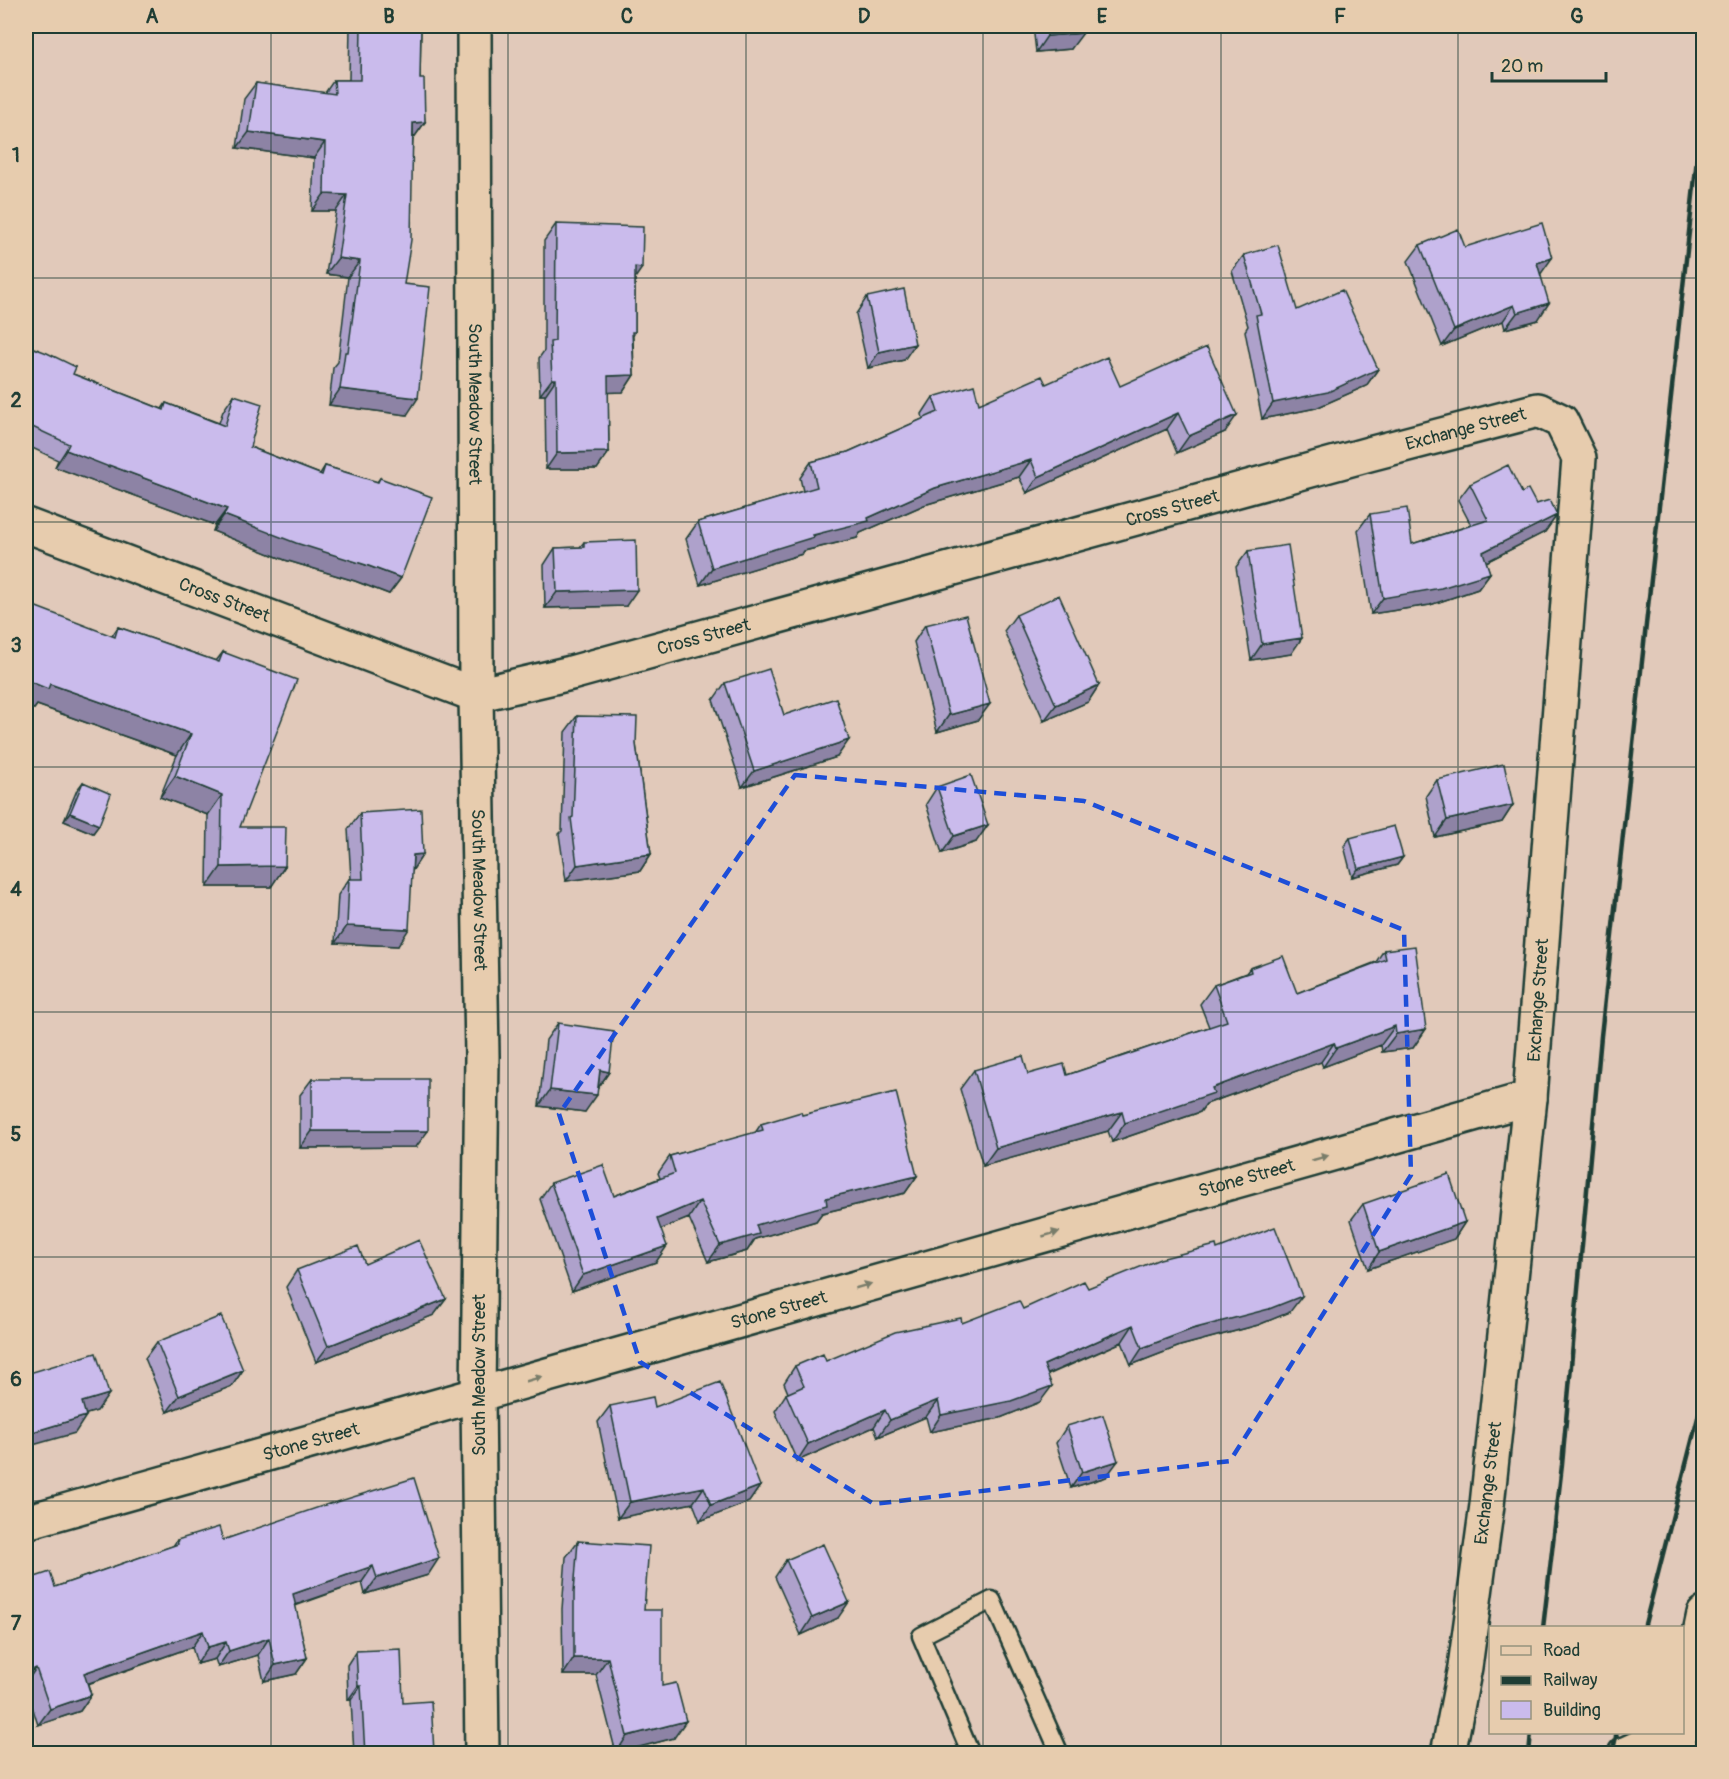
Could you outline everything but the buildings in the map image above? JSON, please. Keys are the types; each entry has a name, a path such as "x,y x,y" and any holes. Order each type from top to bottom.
{"main road":[{"name":"South Meadow Street","path":"474,26 476,695 482,1056 478,1395 482,1754"},
{"name":"Exchange Street","path":"1393,448 1538,410 1561,421 1579,458 1530,1098 1487,1504 1464,1667 1448,1754"},
{"name":"Cross Street","path":"26,525 476,695 571,673 1393,448"},
{"name":"Stone Street","path":"26,1522 1530,1098"},
{"path":"1684,1714 1704,1614"},
{"path":"1684,1728 1704,1719"},
{"path":"1625,1754 1669,1734"},
{"path":"1676,1754 1680,1734"}],"lane":[{"path":"971,1754 921,1636 992,1600 1060,1754"}],"highlighted area":[{"path":"795,775 1084,801 1404,930 1411,1175 1230,1461 874,1504 640,1362 559,1114"}],"railway":[{"path":"1543,1626 1562,1465 1601,1036 1704,95"},
{"path":"1645,1626 1704,1394"},
{"path":"1529,1754 1531,1734"},
{"path":"1612,1754 1617,1734"}]}
